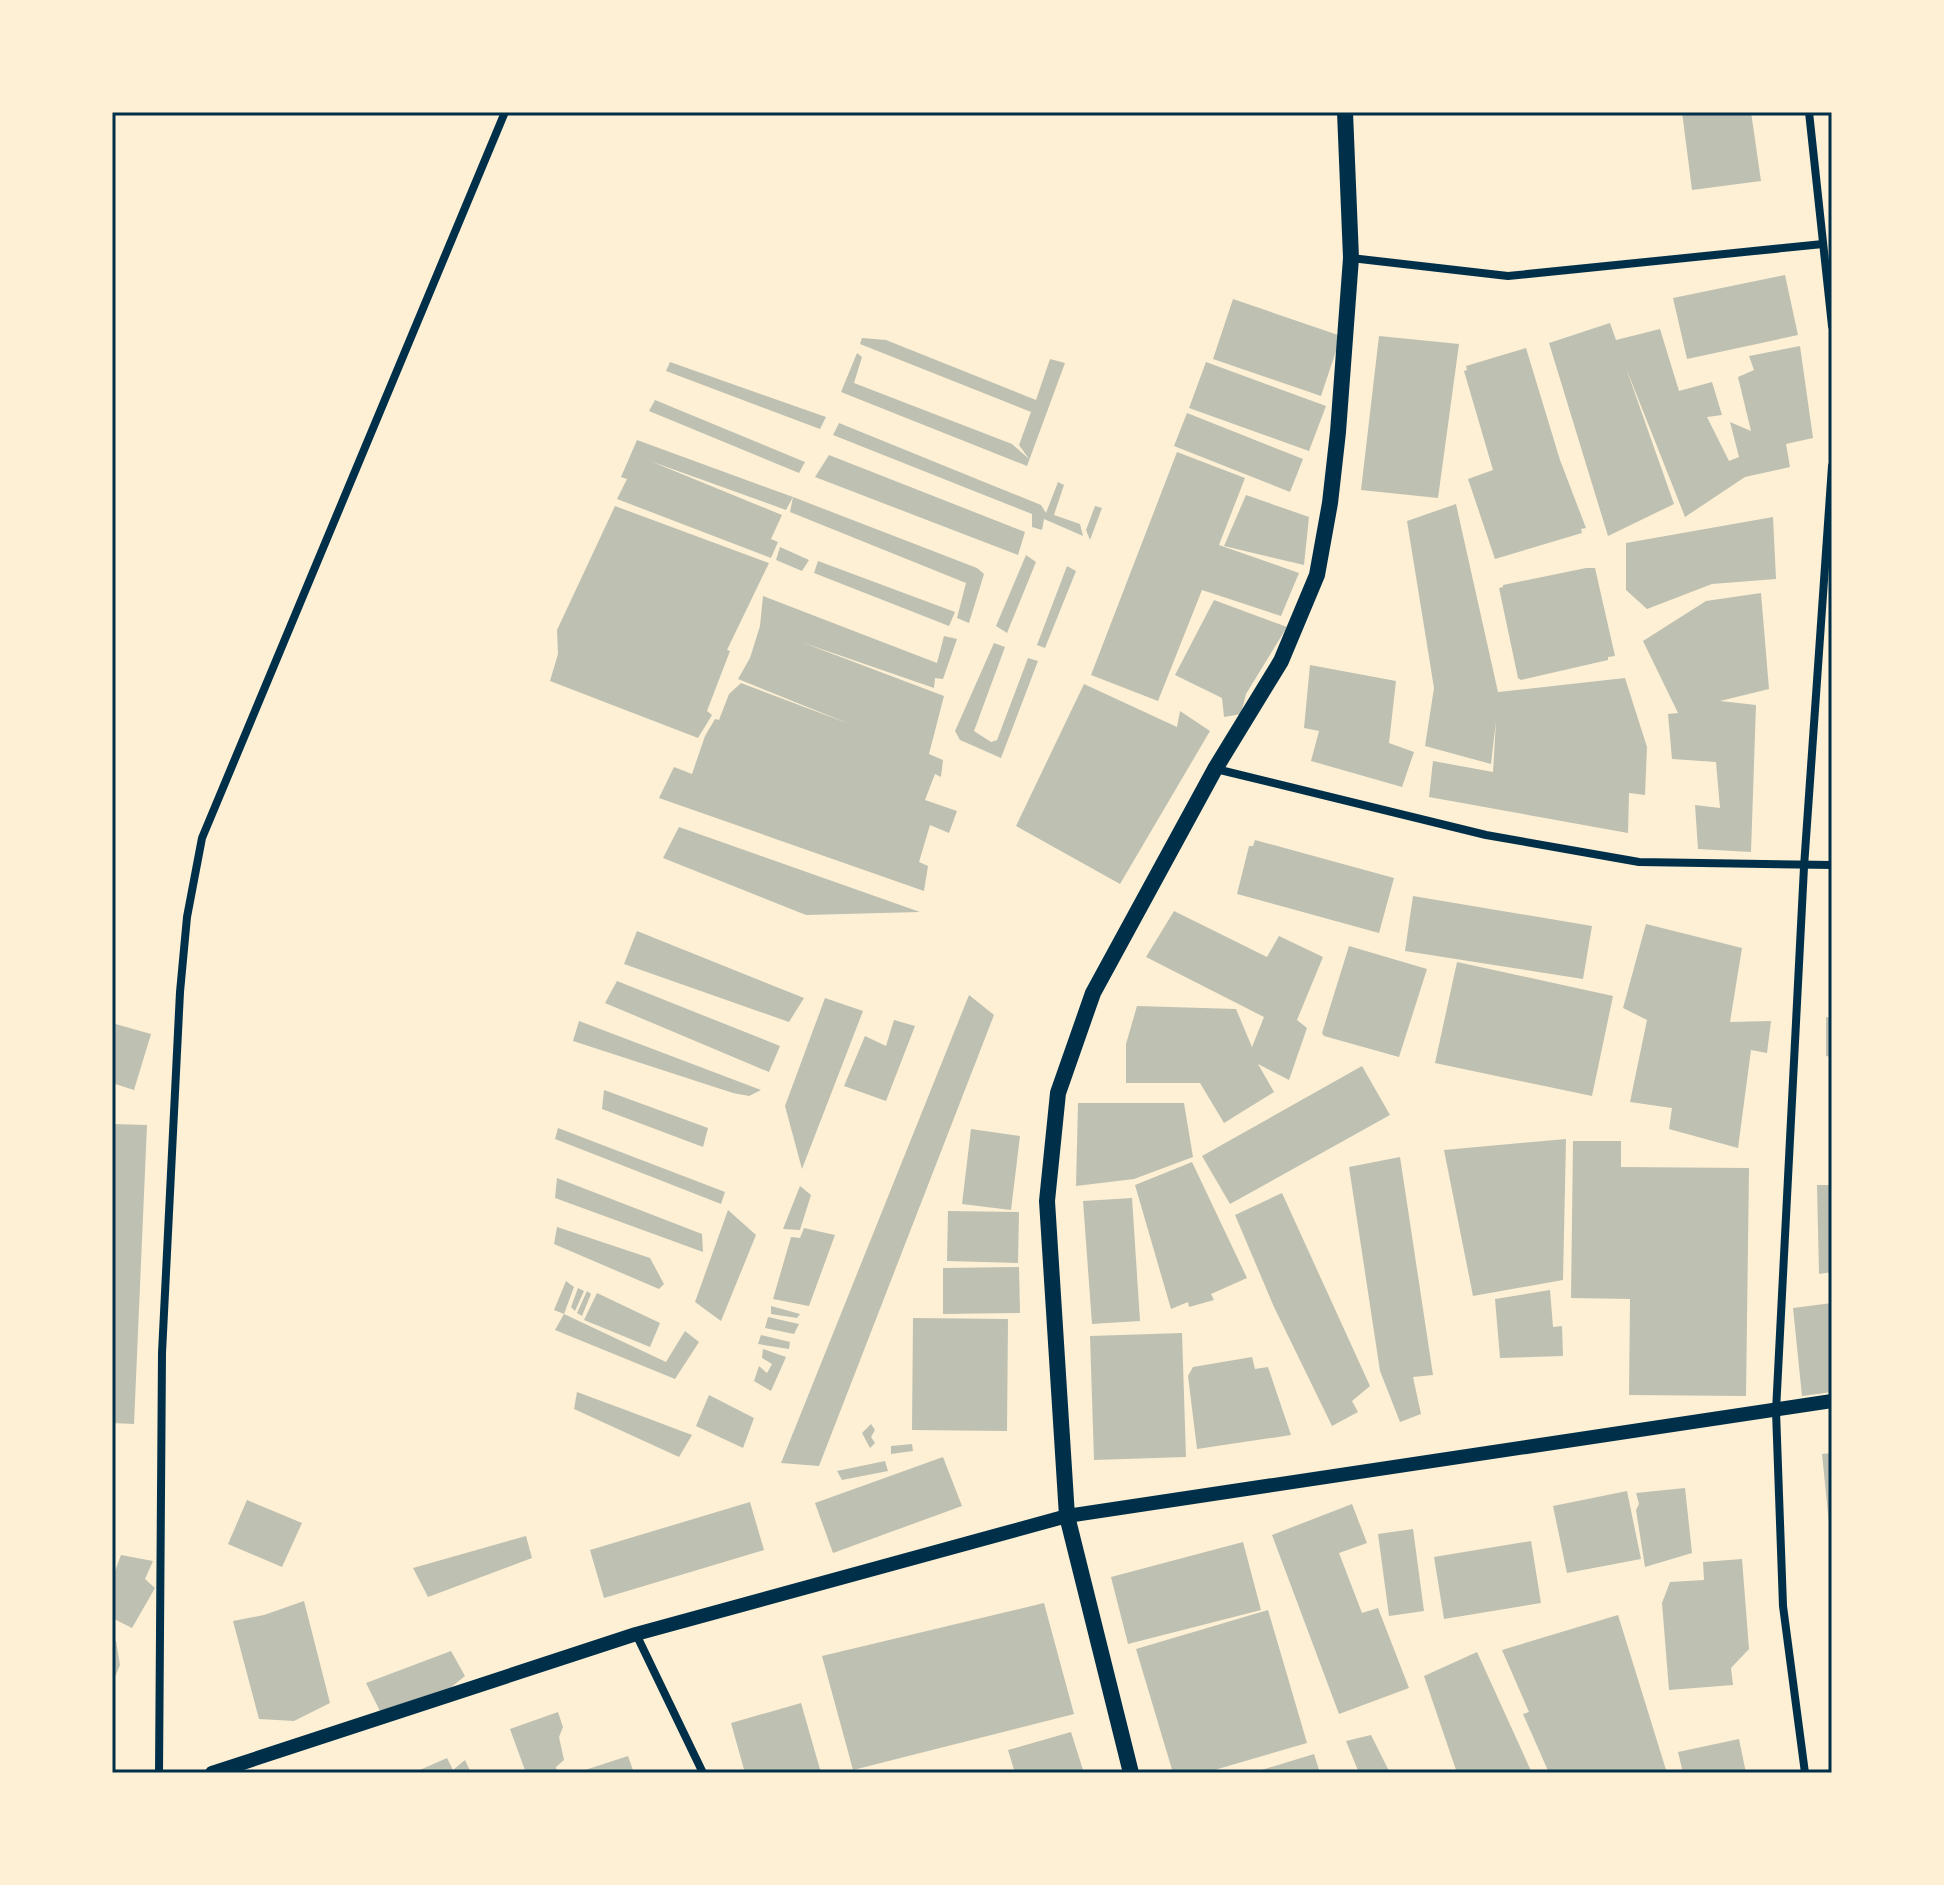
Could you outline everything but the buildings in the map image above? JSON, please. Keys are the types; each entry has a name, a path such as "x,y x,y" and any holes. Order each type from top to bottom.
{"main road":[{"path":"1131,1773 1067,1516 1047,1201 1058,1093 1093,993 1215,769 1281,661 1317,575 1334,475 1351,258 1345,112"}],"street":[{"path":"159,1773 162,1353 180,992 187,917 202,838 505,112"},
{"path":"1809,112 1832,326"},
{"path":"1351,258 1508,276 1823,244"},
{"path":"1805,1773 1783,1606 1776,1411 1804,867 1832,466"},
{"path":"1215,769 1486,835 1639,862 1804,867 1832,865"},
{"path":"212,1773 636,1634 1067,1516 1832,1401"},
{"path":"636,1634 703,1773"}]}
